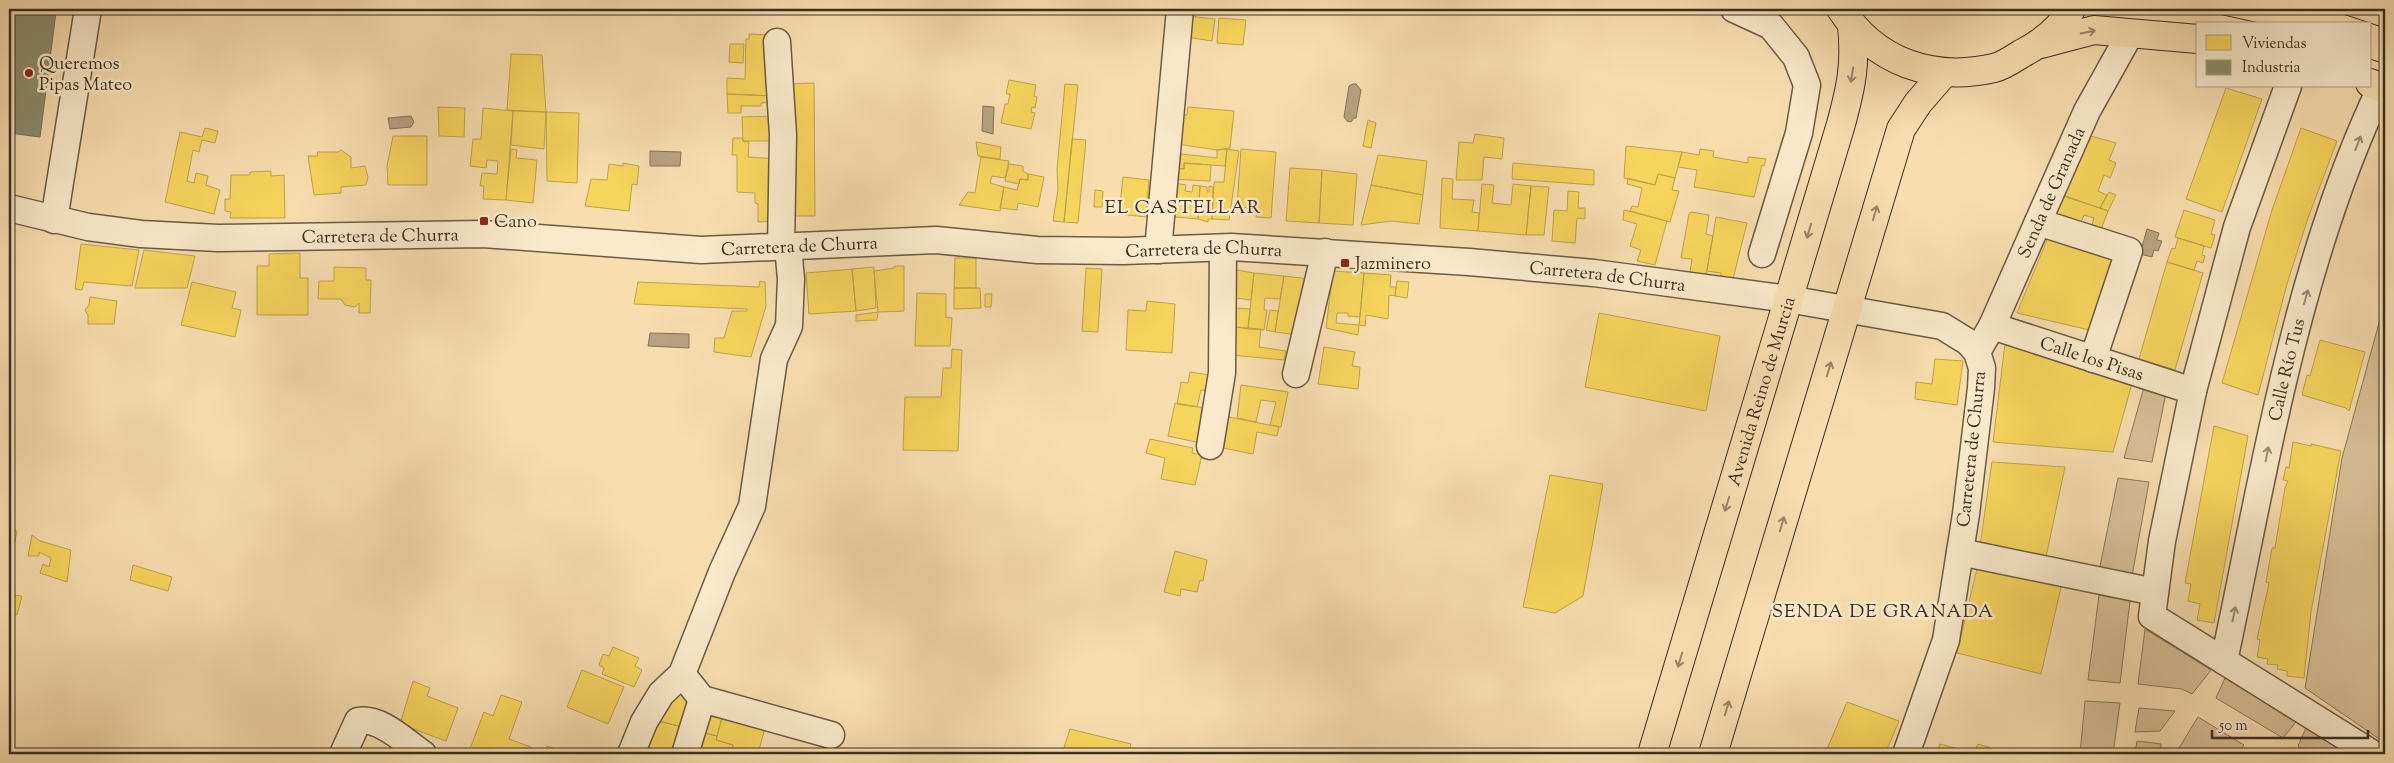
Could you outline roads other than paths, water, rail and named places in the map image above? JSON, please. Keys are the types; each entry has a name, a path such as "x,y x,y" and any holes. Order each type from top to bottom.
{"main road":[{"path":"2041,44 2071,9"},
{"path":"1847,18 1869,42 1897,60 1944,73 1995,68 2041,44 2094,30 2196,39"},
{"name":"Avenida Reino de Murcia","path":"1652,754 1850,89 1855,57 1847,18"},
{"path":"1713,754 1901,128 1918,103 1944,73"}],"street":[{"path":"54,220 88,9"},
{"path":"1158,250 1180,9"},
{"path":"1734,9 1771,26 1796,57 1807,85 1799,133 1762,254"},
{"name":"Senda de Granada","path":"1977,352 1992,326 2087,111 2130,34"},
{"path":"631,754 644,722 661,694 682,674 722,572 752,506 774,359 789,326 792,279 785,247 784,135 777,42"},
{"name":"Calle Río Tus","path":"2224,661 2284,374 2327,226 2379,87"},
{"path":"2287,88 2237,227 2193,391 2162,541 2152,616 2373,754"},
{"name":"Carretera de Churra","path":"9,208 88,227 141,234 218,238 483,234 701,250 936,240 1037,250 1223,248 1325,252 1594,273 1788,299 1942,326 1968,342 1977,352 1982,368 1981,388 1975,451 1946,640 1906,754"},
{"path":"2038,222 2129,251 2093,358"},
{"path":"1210,446 1222,373 1223,248"},
{"path":"1296,374 1325,252"},
{"name":"Calle los Pisas","path":"1992,326 2193,391"},
{"path":"1960,552 2155,592"},
{"path":"682,674 702,699 830,735"},
{"path":"686,754 702,699"},
{"path":"344,754 358,722 367,720 378,724 423,754"}],"tram line":[{"path":"2196,9 2255,22"},
{"path":"2328,9 2367,22"},
{"path":"2372,24 2385,28"},
{"path":"2372,60 2385,64"}],"place":[{"name":"Queremos Pipas Mateo","path":"29,73"},
{"name":"Cano","path":"484,221"},
{"name":"Jazminero","path":"1345,263"}],"district":[{"name":"EL CASTELLAR","path":"1183,206"},
{"name":"SENDA DE GRANADA","path":"1883,610"}]}
